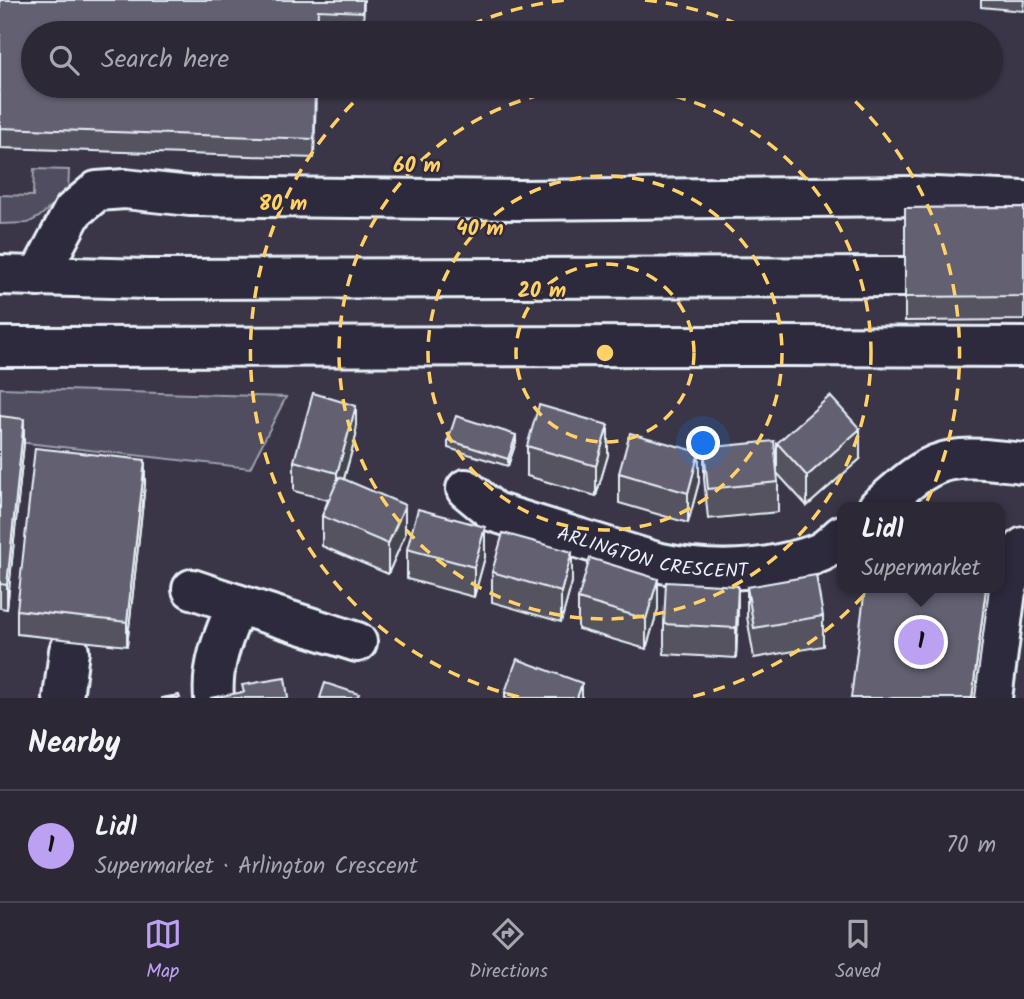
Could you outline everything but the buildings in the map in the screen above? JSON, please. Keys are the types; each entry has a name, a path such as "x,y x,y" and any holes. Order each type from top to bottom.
{"main road":[{"path":"38,277 73,211 97,191 125,189 190,196 518,200 913,196 1024,201"},
{"path":"0,275 148,279 905,277"},
{"path":"0,346 1024,347"},
{"path":"884,502 923,472 950,460 964,458 1024,463"},
{"name":"ARLINGTON CRESCENT","path":"466,489 494,512 656,562 701,570 738,571 800,560 822,551 837,539"},
{"path":"992,698 1006,591 1017,546"},
{"path":"192,590 357,642"},
{"path":"214,698 215,662 237,604"},
{"path":"63,698 69,651"}],"shaded area":[{"path":"34,169 69,170 68,192 28,223 0,224 0,195 33,196"},
{"path":"0,388 286,397 250,468 0,440"}],"place":[{"name":"Lidl","path":"921,642"}]}
